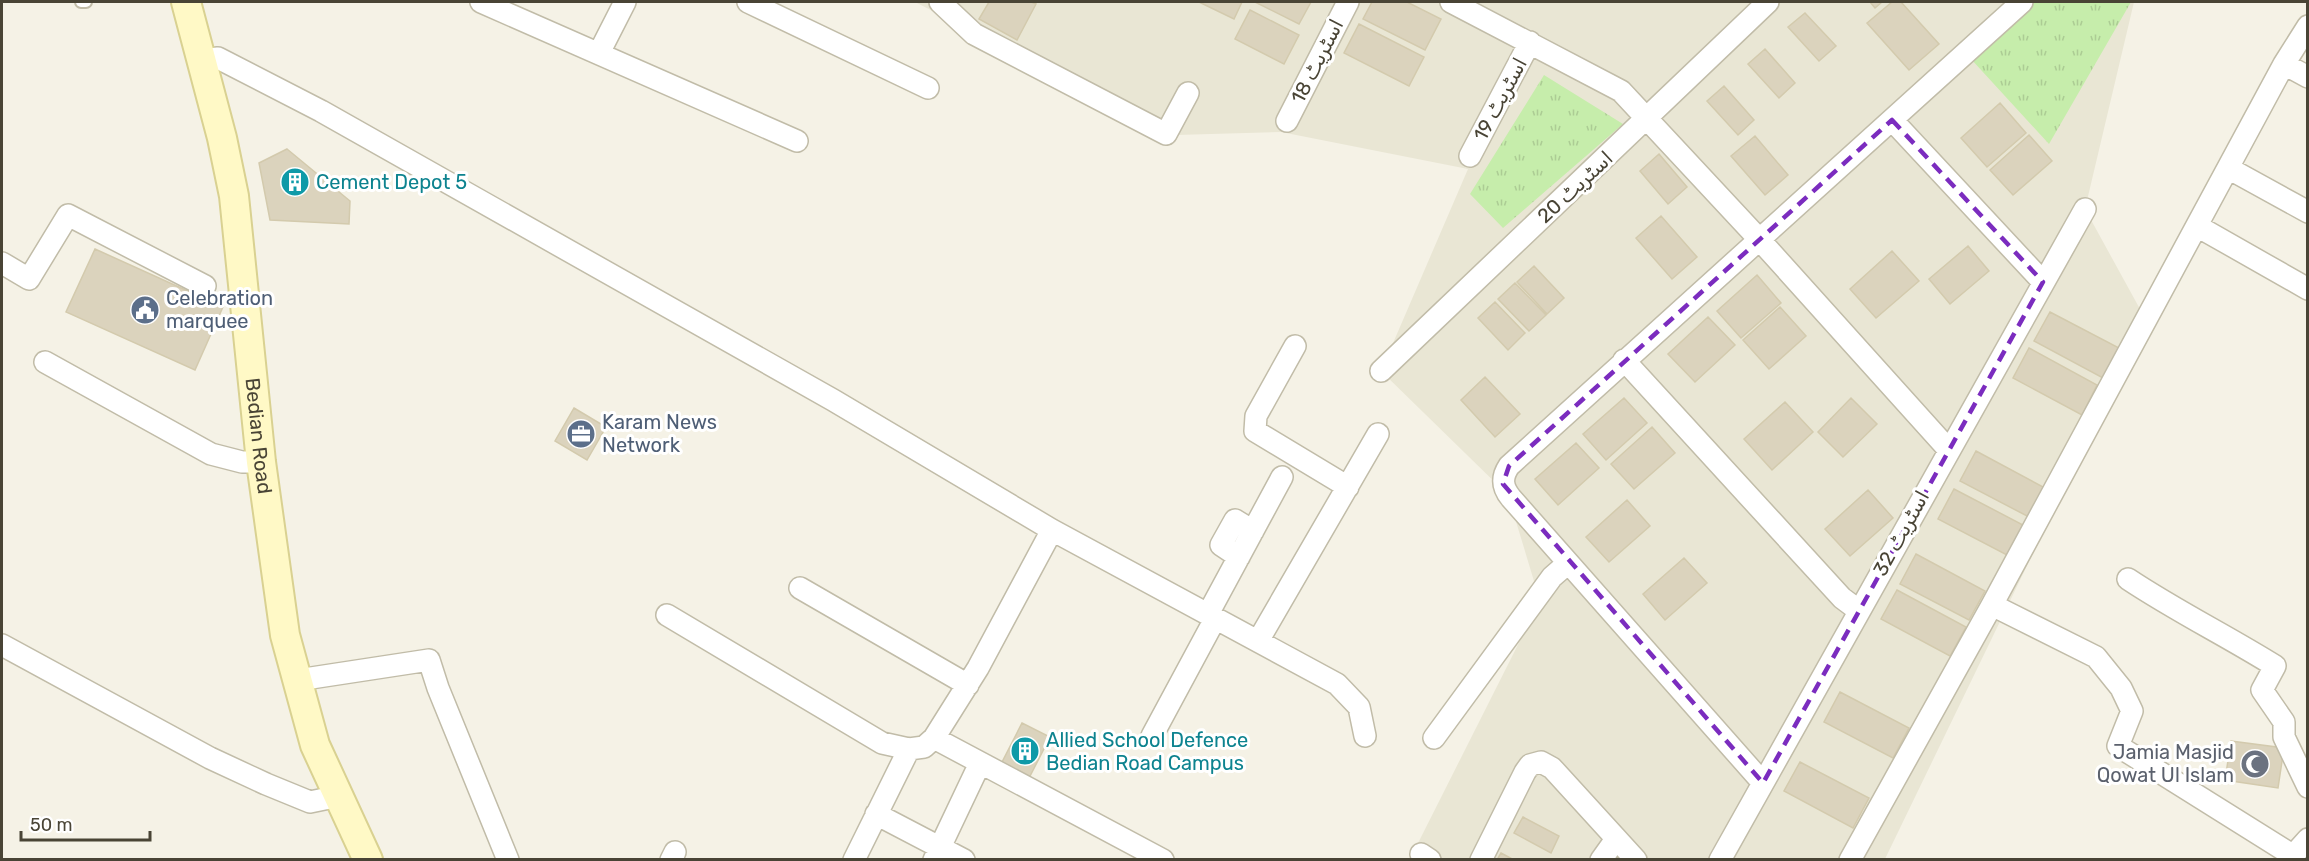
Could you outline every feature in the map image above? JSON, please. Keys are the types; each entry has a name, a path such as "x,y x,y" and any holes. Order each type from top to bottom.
{"main road":[{"name":"Bedian Road","path":"186,2 234,196 261,462 285,635 315,745 368,860"}],"street":[{"path":"481,2 797,141"},
{"path":"599,53 625,2"},
{"path":"748,2 928,88"},
{"path":"940,2 974,34 1166,134 1188,93"},
{"name":"اسٹریٹ 18","path":"1287,121 1348,2"},
{"path":"1451,2 1621,92 1648,118 1758,238 1948,449"},
{"name":"اسٹریٹ 20","path":"1381,370 1768,2"},
{"path":"1763,783 1506,491 1503,475 1509,466 1624,360 2022,2"},
{"path":"1854,858 2284,64 2307,26"},
{"name":"اسٹریٹ 19","path":"1470,156 1530,42"},
{"path":"202,60 218,58 321,111 823,394 1052,530 1337,684 1359,708 1365,736"},
{"path":"2284,64 2307,77"},
{"path":"1892,120 2043,282"},
{"path":"2228,168 2307,212"},
{"name":"اسٹریٹ 32","path":"1720,860 1948,449 2085,209"},
{"path":"2,263 30,279 68,215 205,286"},
{"path":"2197,226 2307,289"},
{"path":"1295,346 1256,416 1255,431 1348,487"},
{"path":"1624,360 1842,598 1858,610"},
{"path":"45,362 211,454 242,462 261,462"},
{"path":"1258,641 1378,434"},
{"path":"1152,736 1239,557 1221,545 1235,520 1253,531 1282,477"},
{"path":"667,615 882,743 909,749 924,747 934,738 969,685 1052,530"},
{"path":"1434,738 1552,577 1568,563"},
{"path":"2128,579 2172,609 2237,642 2276,666 2262,690 2284,722 2284,737 2307,788"},
{"path":"800,588 969,685"},
{"path":"1992,604 2096,657 2121,688 2132,711 2118,746 2291,857 2307,839"},
{"path":"2,644 125,713 210,758 266,784 310,802 339,796"},
{"path":"298,680 429,660 438,688 508,860"},
{"path":"934,738 1163,860"},
{"path":"854,860 909,749"},
{"path":"1481,860 1525,772 1535,763 1541,762 1552,768 1636,860"},
{"path":"936,853 980,763"},
{"path":"876,814 936,853 964,860"},
{"path":"1601,860 1616,838"}],"highlighted area":[{"path":"1892,120 2043,282 1763,783 1503,484 1509,466"}],"shaded area":[{"path":"915,2 2134,2 2085,209 2146,320 1885,859 1410,859 1540,601 1508,495 1381,371 1468,169 1281,132 1176,135"}],"green space":[{"path":"2034,2 2131,2 2049,144 1971,59"},
{"path":"1544,75 1623,124 1503,228 1470,194"}],"building":[{"path":"989,2 1036,4 1017,40 979,19"},
{"path":"1199,2 1242,2 1234,19"},
{"path":"1255,2 1311,2 1299,24"},
{"path":"1372,2 1407,2 1441,19 1425,50 1363,19"},
{"path":"1870,2 1882,2 1875,8"},
{"path":"1892,2 1901,2 1939,44 1909,70 1867,23"},
{"path":"1250,10 1299,35 1284,64 1235,39"},
{"path":"1805,13 1836,46 1819,61 1788,27"},
{"path":"1359,24 1424,57 1409,86 1344,53"},
{"path":"1765,49 1795,83 1779,98 1748,64"},
{"path":"1724,86 1754,120 1738,135 1707,101"},
{"path":"2000,103 2026,133 1987,167 1961,138"},
{"path":"2029,135 2052,161 2013,195 1990,170"},
{"path":"1755,136 1788,175 1765,195 1731,156"},
{"name":"Cement Depot 5","path":"287,149 350,201 349,224 270,220 259,163"},
{"path":"1659,154 1687,187 1668,204 1640,171"},
{"path":"1661,216 1697,257 1672,279 1636,238"},
{"path":"1968,246 1989,271 1950,304 1929,279"},
{"name":"Celebration marquee","path":"95,249 223,307 195,370 66,312"},
{"path":"1892,251 1919,281 1876,318 1850,289"},
{"path":"1534,266 1564,298 1547,314 1517,282"},
{"path":"1757,275 1781,303 1741,338 1717,311"},
{"path":"1515,283 1546,315 1529,331 1498,299"},
{"path":"1495,302 1525,333 1508,350 1478,318"},
{"path":"1780,307 1806,336 1769,369 1743,340"},
{"path":"2050,312 2119,348 2103,378 2034,341"},
{"path":"1708,317 1735,345 1695,382 1668,354"},
{"path":"2029,348 2097,385 2082,415 2013,378"},
{"path":"1485,377 1520,414 1495,437 1461,400"},
{"path":"1624,398 1647,423 1606,460 1583,434"},
{"path":"1851,398 1877,424 1843,457 1818,432"},
{"path":"1785,402 1813,432 1772,470 1744,439"},
{"name":"Karam News Network","path":"574,408 606,427 587,460 555,441"},
{"path":"1652,427 1675,453 1634,489 1611,464"},
{"path":"1576,443 1599,468 1558,505 1535,479"},
{"path":"1976,451 2045,488 2029,517 1960,481"},
{"path":"1954,489 2023,525 2007,555 1938,519"},
{"path":"1868,490 1893,518 1850,556 1825,529"},
{"path":"1627,500 1650,526 1609,562 1586,537"},
{"path":"1916,554 1985,591 1969,620 1900,584"},
{"path":"1684,558 1707,583 1665,620 1643,594"},
{"path":"1897,590 1966,627 1950,656 1881,619"},
{"path":"1840,692 1909,728 1893,758 1824,722"},
{"name":"Allied School Defence Bedian Road Campus","path":"1022,723 1050,737 1028,780 1000,766"},
{"name":"Jamia Masjid Qowat Ul Islam","path":"2231,741 2284,748 2278,788 2225,780"},
{"path":"1800,762 1869,798 1853,828 1784,791"},
{"path":"1523,817 1559,836 1551,853 1514,833"},
{"path":"1501,853 1514,860 1497,860"}],"place":[{"name":"Cement Depot 5","path":"295,182"},
{"name":"Celebration marquee","path":"145,310"},
{"name":"Karam News Network","path":"581,434"},
{"name":"Allied School Defence Bedian Road Campus","path":"1025,751"},
{"name":"Jamia Masjid Qowat Ul Islam","path":"2255,764"}]}
